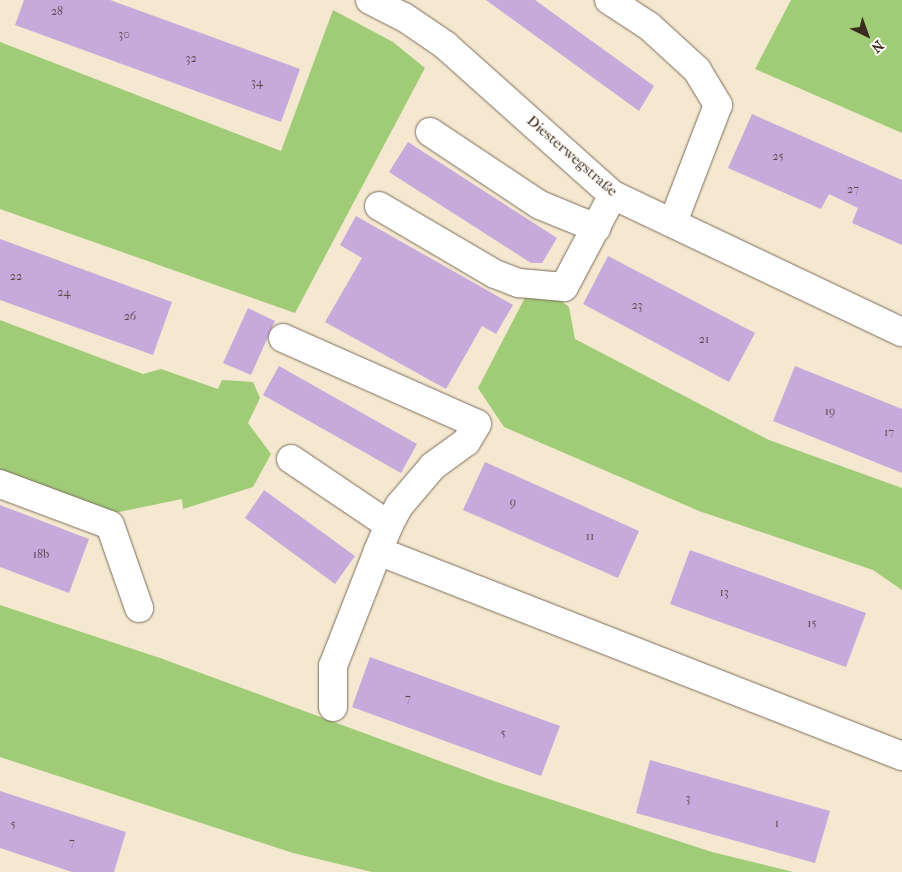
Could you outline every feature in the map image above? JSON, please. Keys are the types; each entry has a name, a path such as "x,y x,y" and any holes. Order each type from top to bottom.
{"street":[{"name":"Diesterwegstraße","path":"370,0 404,16 445,45 614,195 902,332"},
{"path":"609,0 649,26 697,70 718,105 673,222"},
{"path":"430,132 540,205 596,228"},
{"path":"379,206 495,274 518,283 564,287 614,195"},
{"path":"282,338 477,424 466,442 433,466 399,506 389,525 333,666 333,708"},
{"path":"290,459 389,525"},
{"path":"0,484 110,525 139,608"},
{"path":"378,551 902,756"}],"green space":[{"path":"791,0 902,0 902,133 755,69"},
{"path":"333,10 393,42 425,68 295,313 0,209 0,42 281,151"},
{"path":"529,290 553,294 569,307 575,339 769,440 902,488 902,590 873,570 699,511 504,427 478,388"},
{"path":"0,320 143,374 161,369 218,389 222,380 253,382 260,398 248,423 271,454 253,487 183,509 182,499 109,514 0,472"},
{"path":"0,605 160,658 494,781 712,852 793,872 372,872 293,853 0,757"}],"building":[{"path":"24,0 110,0 300,69 281,122 15,25"},
{"path":"486,0 535,0 654,86 639,111"},
{"path":"752,114 902,180 902,245 852,223 858,208 829,194 821,209 728,168"},
{"path":"408,142 557,238 542,263 531,263 389,172"},
{"path":"356,216 513,305 496,334 482,326 446,389 325,322 362,258 340,245"},
{"path":"0,239 172,302 153,355 0,300"},
{"path":"608,256 755,333 729,382 583,304"},
{"path":"248,308 275,321 251,375 223,363"},
{"path":"279,366 417,444 401,473 263,395"},
{"path":"795,366 902,409 902,473 773,421"},
{"path":"485,462 639,531 618,578 463,510"},
{"path":"264,490 355,556 335,584 245,518"},
{"path":"0,505 89,539 69,593 0,567"},
{"path":"690,550 866,613 846,667 670,604"},
{"path":"370,657 560,726 541,776 352,707"},
{"path":"650,760 830,811 815,863 636,813"},
{"path":"0,791 126,832 114,872 72,872 0,848"}]}
